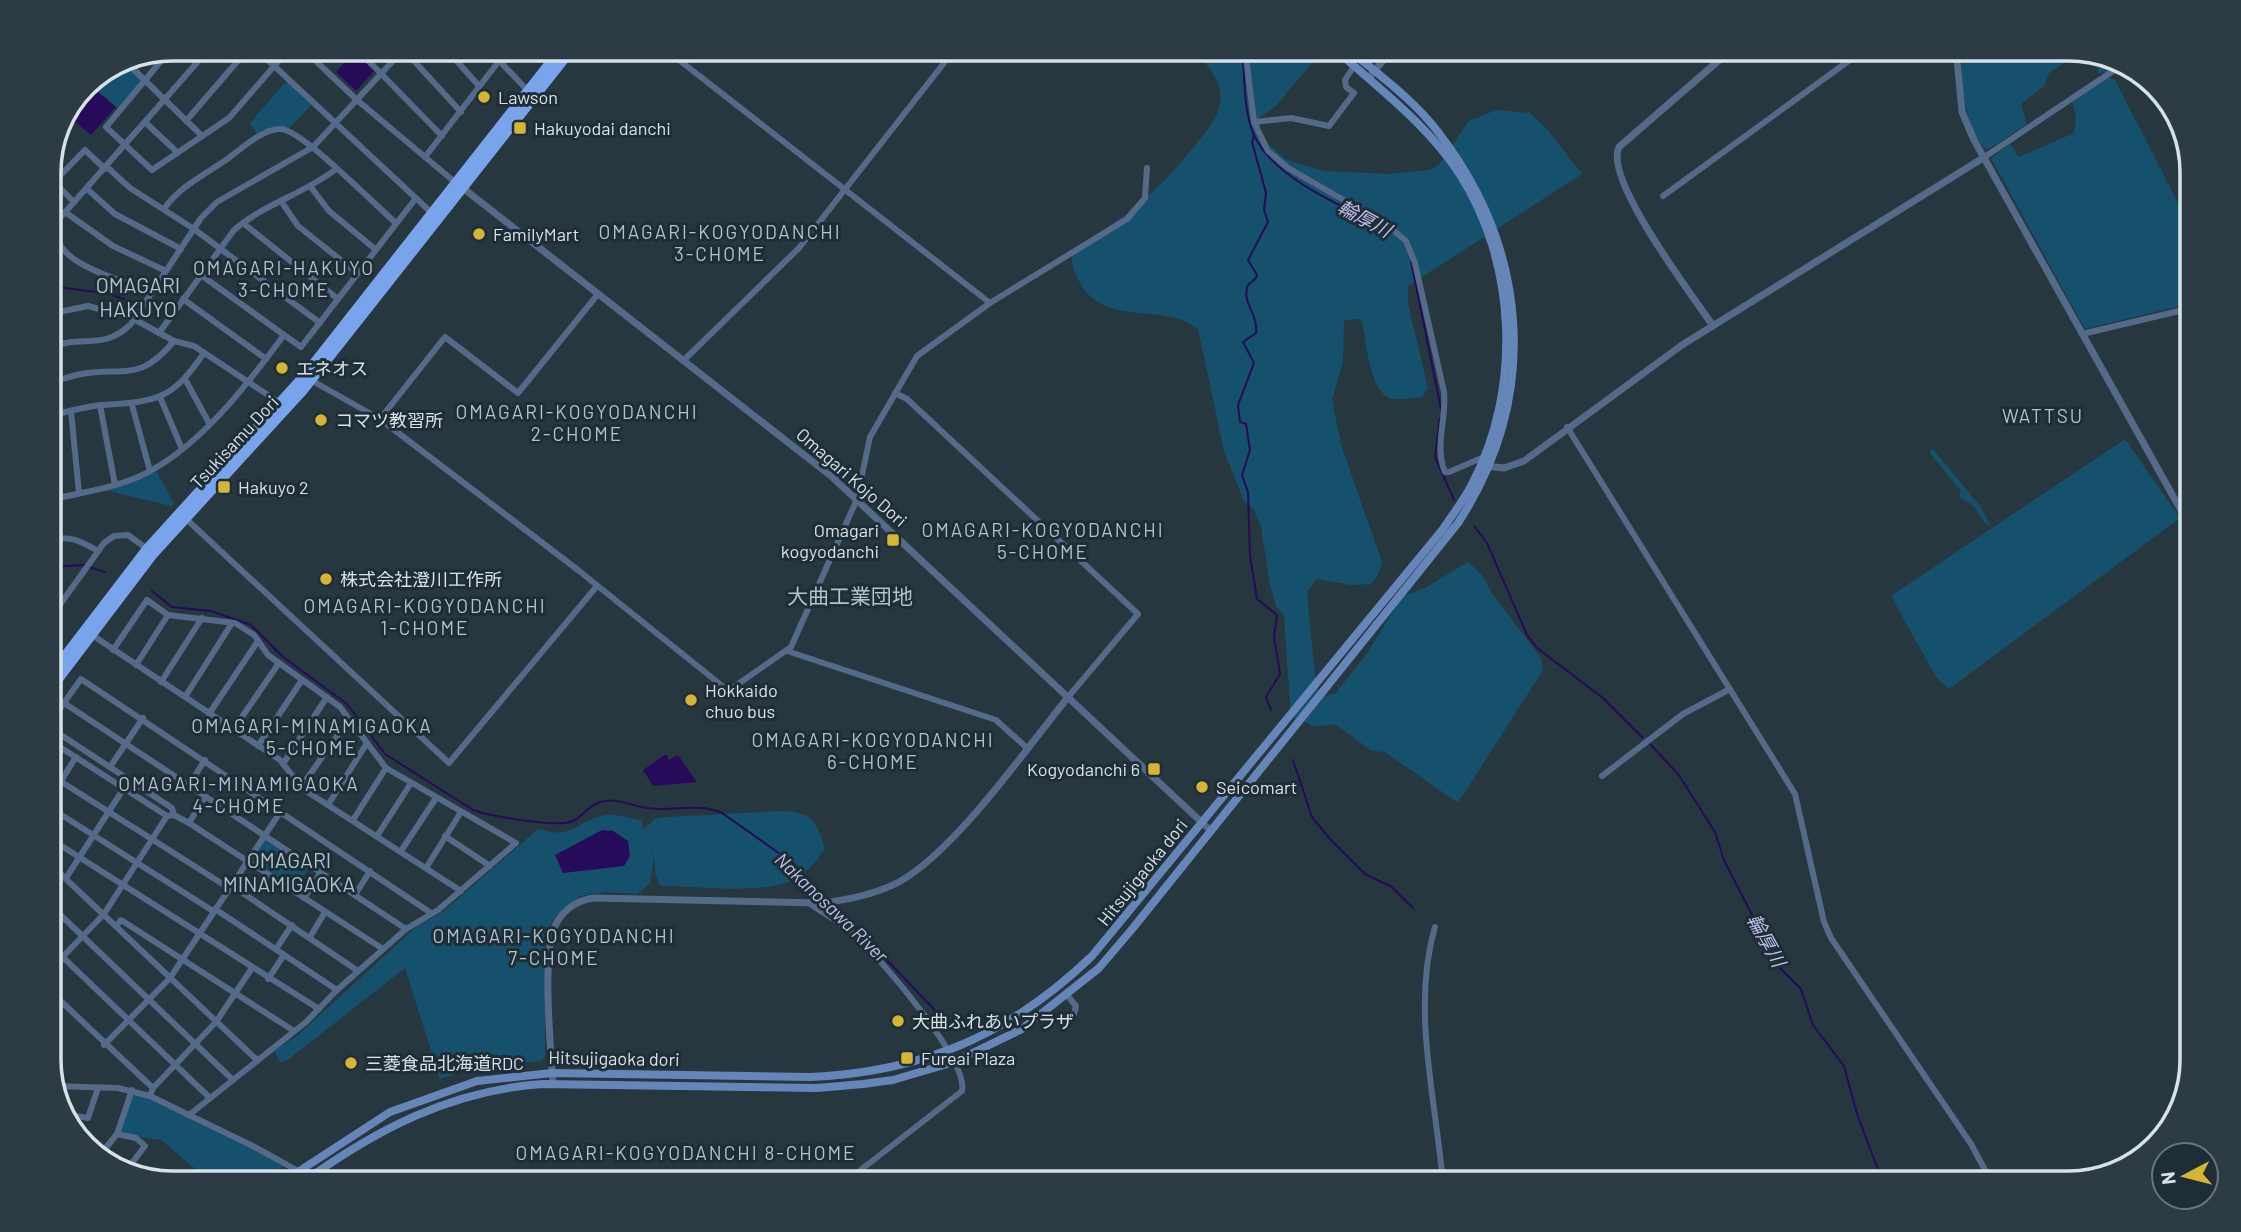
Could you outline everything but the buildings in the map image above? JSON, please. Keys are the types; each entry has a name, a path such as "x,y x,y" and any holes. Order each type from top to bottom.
{"highway":[{"name":"Tsukisamu Dori","path":"532,94 553,61"},
{"name":"Tsukisamu Dori","path":"61,663 182,515 308,378 459,185 561,61"},
{"name":"Tsukisamu Dori","path":"61,673 88,632"}],"main road":[{"name":"Hitsujigaoka dori","path":"1348,61 1371,75"},
{"name":"Hitsujigaoka dori","path":"319,1171 375,1135 434,1106 499,1089 553,1084 736,1088 863,1084 893,1080 954,1062 1022,1029 1098,968 1125,938 1458,523 1485,463 1509,398 1514,351 1513,309 1498,240 1471,177 1436,130 1371,75 1359,61"},
{"name":"Hitsujigaoka dori","path":"298,1170 368,1125 408,1104 477,1081 552,1073 845,1075 913,1063 948,1052 1013,1021 1073,974 1125,919 1443,529 1485,463"}],"street":[{"path":"61,218 199,61"},
{"path":"186,121 238,61"},
{"path":"269,61 436,217"},
{"path":"160,62 106,127 152,170 229,118 277,61"},
{"path":"315,61 356,100 459,185"},
{"path":"369,61 442,136"},
{"path":"61,345 74,341 102,342 119,335 134,319 201,218 226,196 313,147 392,61"},
{"path":"414,61 461,112"},
{"path":"457,61 479,86"},
{"path":"425,157 499,61 532,94"},
{"path":"680,61 990,303"},
{"path":"683,361 799,248 946,61"},
{"path":"1246,61 1254,122 1268,151 1288,168 1387,225 1406,241 1415,263 1444,392 1446,411 1440,443 1445,472 1485,463 1517,465 1635,376 1983,158 2113,71"},
{"path":"1371,75 1383,61"},
{"path":"1713,326 1643,224 1629,196 1616,156 1619,147 1718,61"},
{"path":"1663,196 1849,61"},
{"path":"1957,61 1962,112 1983,158 2180,509"},
{"path":"1254,122 1291,118 1329,126 1354,93 1346,87 1345,80 1354,66"},
{"path":"133,69 202,136"},
{"path":"146,123 178,153"},
{"path":"164,209 172,198 268,132 281,128 295,133 313,147 396,223"},
{"path":"61,175 85,150 130,188 194,229 320,323"},
{"path":"308,378 380,419 726,689 731,689 788,651 858,499 870,438 916,356 990,303 1127,219 1145,198 1147,168"},
{"path":"159,333 219,250 243,223 335,169"},
{"name":"Omagari Kojo Dori","path":"459,185 858,499 1211,831"},
{"path":"310,186 330,211 375,249"},
{"path":"61,189 75,202"},
{"path":"87,189 115,214 181,249"},
{"path":"201,275 301,347 416,198"},
{"path":"281,201 298,226 356,274"},
{"path":"61,211 113,246 166,271"},
{"path":"243,223 338,299"},
{"path":"61,249 99,272 152,292"},
{"path":"380,419 444,337 518,393 598,294"},
{"path":"183,299 266,359"},
{"path":"61,312 88,306 134,319 174,341 194,346 284,405"},
{"path":"2082,334 2180,311"},
{"path":"61,497 115,485 150,471 182,449 249,383 284,335"},
{"path":"61,380 80,374 124,374 158,360 174,341"},
{"path":"61,413 100,405 132,405 160,397 185,379 204,353"},
{"path":"185,379 209,423"},
{"path":"553,1084 549,955 555,925 568,909 583,899 594,898 821,902 855,898 897,882 920,868 948,841 1138,614 907,399 895,393"},
{"path":"160,397 182,449"},
{"path":"100,405 115,485"},
{"path":"132,405 150,471"},
{"path":"71,411 79,493"},
{"path":"1567,427 1795,794 1824,922 1831,938 1971,1143 1986,1171"},
{"path":"182,515 449,763 597,586"},
{"path":"61,604 96,554 114,536 128,535 150,552"},
{"path":"61,537 83,542 96,554"},
{"path":"113,650 147,600 168,615 232,623 254,635 268,655 340,706 386,768 516,843 461,891 406,929 294,1031 189,1115"},
{"path":"136,666 168,615"},
{"path":"161,682 202,618"},
{"path":"185,697 232,623"},
{"path":"88,632 283,764 301,786 328,805 461,891"},
{"path":"209,714 258,641"},
{"path":"788,651 996,720 1027,748"},
{"path":"233,730 279,663"},
{"path":"61,708 81,678 431,913"},
{"path":"258,746 303,680"},
{"path":"1602,776 1683,714 1730,689"},
{"path":"283,764 327,697"},
{"path":"64,703 406,929"},
{"path":"110,767 143,718"},
{"path":"301,786 349,719"},
{"path":"61,734 172,808 104,915 63,957 209,1098"},
{"path":"328,805 367,743"},
{"path":"61,748 124,788 189,823 383,949"},
{"path":"76,757 61,781 151,840 292,925 358,971"},
{"path":"189,785 205,760"},
{"path":"353,820 386,768"},
{"path":"377,836 411,783"},
{"path":"66,878 124,788"},
{"path":"189,823 205,797"},
{"path":"401,851 436,798"},
{"path":"104,1045 170,978 281,811"},
{"path":"426,868 461,812"},
{"path":"61,814 337,990"},
{"path":"445,836 490,866"},
{"path":"61,846 319,1009"},
{"path":"355,895 370,871"},
{"path":"61,874 257,1060"},
{"path":"304,898 320,874"},
{"path":"808,903 856,936 906,989 948,1052 964,1083 962,1090 859,1171"},
{"path":"310,937 325,912"},
{"path":"61,916 233,1080"},
{"path":"116,926 121,920 294,1031"},
{"path":"276,949 292,925"},
{"path":"1435,927 1428,963 1426,1014 1442,1171"},
{"path":"268,979 284,955"},
{"path":"150,1096 153,1088 216,1022 252,968"},
{"path":"1067,995 1076,1006 1074,1014"},
{"path":"61,1001 104,1045 153,1088"},
{"path":"65,1088 132,1090 150,1096 298,1170"},
{"path":"77,1116 88,1118 98,1088"},
{"path":"106,1148 117,1134 132,1090"},
{"path":"117,1134 136,1138 145,1146 132,1163"}],"shaded area":[{"path":"346,61 363,61 374,71 356,91 336,72"},
{"path":"1204,61 1315,61 1276,106 1259,118 1262,138 1286,160 1325,171 1388,174 1428,170 1438,166 1469,121 1496,110 1530,113 1546,128 1582,174 1408,286 1408,304 1428,388 1422,397 1394,399 1385,395 1379,388 1370,365 1361,319 1344,320 1343,363 1332,399 1341,445 1382,562 1378,575 1371,584 1351,585 1316,579 1307,593 1316,685 1324,696 1335,694 1368,652 1402,597 1425,588 1468,562 1482,575 1493,595 1541,658 1543,670 1458,803 1385,752 1372,751 1335,724 1315,727 1291,716 1284,616 1276,606 1270,584 1261,527 1254,510 1244,501 1224,451 1198,329 1167,316 1117,310 1102,304 1089,295 1074,271 1074,248 1141,202 1183,160 1214,120 1220,103 1219,87"},
{"path":"1962,61 2067,61 2049,73 2044,86 2021,104 2027,124 1987,150 1973,129 1963,89"},
{"path":"2098,65 2111,70 2108,72 2098,73"},
{"path":"132,69 144,81 120,110 97,91"},
{"path":"2108,77 2115,80 2180,207 2180,306 2085,329 1991,158 2010,144 2019,157 2074,133 2076,117 2072,101"},
{"path":"288,79 313,103 287,131 281,129 259,137 250,123"},
{"path":"97,91 116,107 91,135 74,121"},
{"path":"2125,439 2180,518 1949,689 1936,677 1891,596"},
{"path":"1932,448 1980,506 1991,526 1984,522 1974,506 1960,497 1960,490 1930,453"},
{"path":"156,470 174,504 171,506 105,490"},
{"path":"666,754 669,760 678,755 697,782 653,786 643,770"},
{"path":"781,811 799,813 811,820 819,831 825,849 807,870 793,880 780,885 728,889 660,886 654,857 650,883 637,894 606,892 580,896 555,917 545,935 545,1057 540,1061 470,1069 440,1079 405,968 289,1059 281,1063 274,1051 298,1035 416,927 444,911 538,829 564,832 597,817 614,815 642,821 645,836 644,829 655,819"},
{"path":"602,830 613,831 628,841 630,856 624,866 563,873 555,855"},
{"path":"264,836 310,866 293,892 247,861"},
{"path":"132,1090 286,1164 276,1171 198,1171 161,1140 117,1134"}],"waterway":[{"name":"輪厚川","path":"1243,61 1250,125 1263,151 1293,178 1312,190 1385,227"},
{"path":"1254,135 1252,142 1266,193 1264,210 1268,222 1248,260 1257,275 1248,285 1246,294 1255,320 1256,333 1243,342 1254,363 1238,405 1240,422 1246,424 1250,450 1242,475 1248,492 1250,556 1257,599 1277,615 1274,637 1280,674 1266,697 1271,710"},
{"name":"輪厚川","path":"1411,261 1441,409"},
{"path":"61,288 105,293 124,299"},
{"name":"輪厚川","path":"1440,418 1435,457 1454,500"},
{"name":"輪厚川","path":"1474,526 1487,543 1527,635 1537,648 1603,698 1643,738"},
{"name":"Nakanosawa River","path":"61,566 84,565"},
{"name":"Nakanosawa River","path":"89,567 105,572"},
{"name":"Nakanosawa River","path":"152,591 172,607 211,611 251,625 283,657 347,704 385,754 473,810 508,818 554,823 573,821 593,806 606,801 657,809 713,810 722,813 793,863 827,899"},
{"name":"輪厚川","path":"1650,744 1678,774 1715,832 1724,860 1778,966 1801,989 1813,1025 1844,1066 1857,1114 1878,1171"},
{"path":"1293,760 1312,817 1329,838 1365,874 1392,887 1413,908"},
{"name":"Nakanosawa River","path":"834,905 954,1030"}],"place":[{"name":"Lawson","path":"484,97"},
{"name":"Hakuyodai danchi","path":"520,128"},
{"name":"FamilyMart","path":"479,234"},
{"name":"エネオス","path":"282,368"},
{"name":"コマツ教習所","path":"321,420"},
{"name":"Hakuyo 2","path":"224,487"},
{"name":"Omagari kogyodanchi","path":"893,540"},
{"name":"株式会社澄川工作所","path":"326,579"},
{"name":"Hokkaido chuo bus","path":"691,700"},
{"name":"Kogyodanchi 6","path":"1154,769"},
{"name":"Seicomart","path":"1202,787"},
{"name":"大曲ふれあいプラザ","path":"898,1021"},
{"name":"Fureai Plaza","path":"907,1058"},
{"name":"三菱食品北海道RDC","path":"351,1063"}],"district":[{"name":"OMAGARI-KOGYODANCHI 3-CHOME","path":"720,242"},
{"name":"OMAGARI-HAKUYO 3-CHOME","path":"284,278"},
{"name":"OMAGARI HAKUYO","path":"138,296"},
{"name":"WATTSU","path":"2043,415"},
{"name":"OMAGARI-KOGYODANCHI 2-CHOME","path":"577,422"},
{"name":"OMAGARI-KOGYODANCHI 5-CHOME","path":"1043,540"},
{"name":"大曲工業団地","path":"850,595"},
{"name":"OMAGARI-KOGYODANCHI 1-CHOME","path":"425,616"},
{"name":"OMAGARI-MINAMIGAOKA 5-CHOME","path":"312,736"},
{"name":"OMAGARI-KOGYODANCHI 6-CHOME","path":"873,750"},
{"name":"OMAGARI-MINAMIGAOKA 4-CHOME","path":"239,794"},
{"name":"OMAGARI MINAMIGAOKA","path":"289,871"},
{"name":"OMAGARI-KOGYODANCHI 7-CHOME","path":"554,946"},
{"name":"OMAGARI-KOGYODANCHI 8-CHOME","path":"686,1152"}]}
